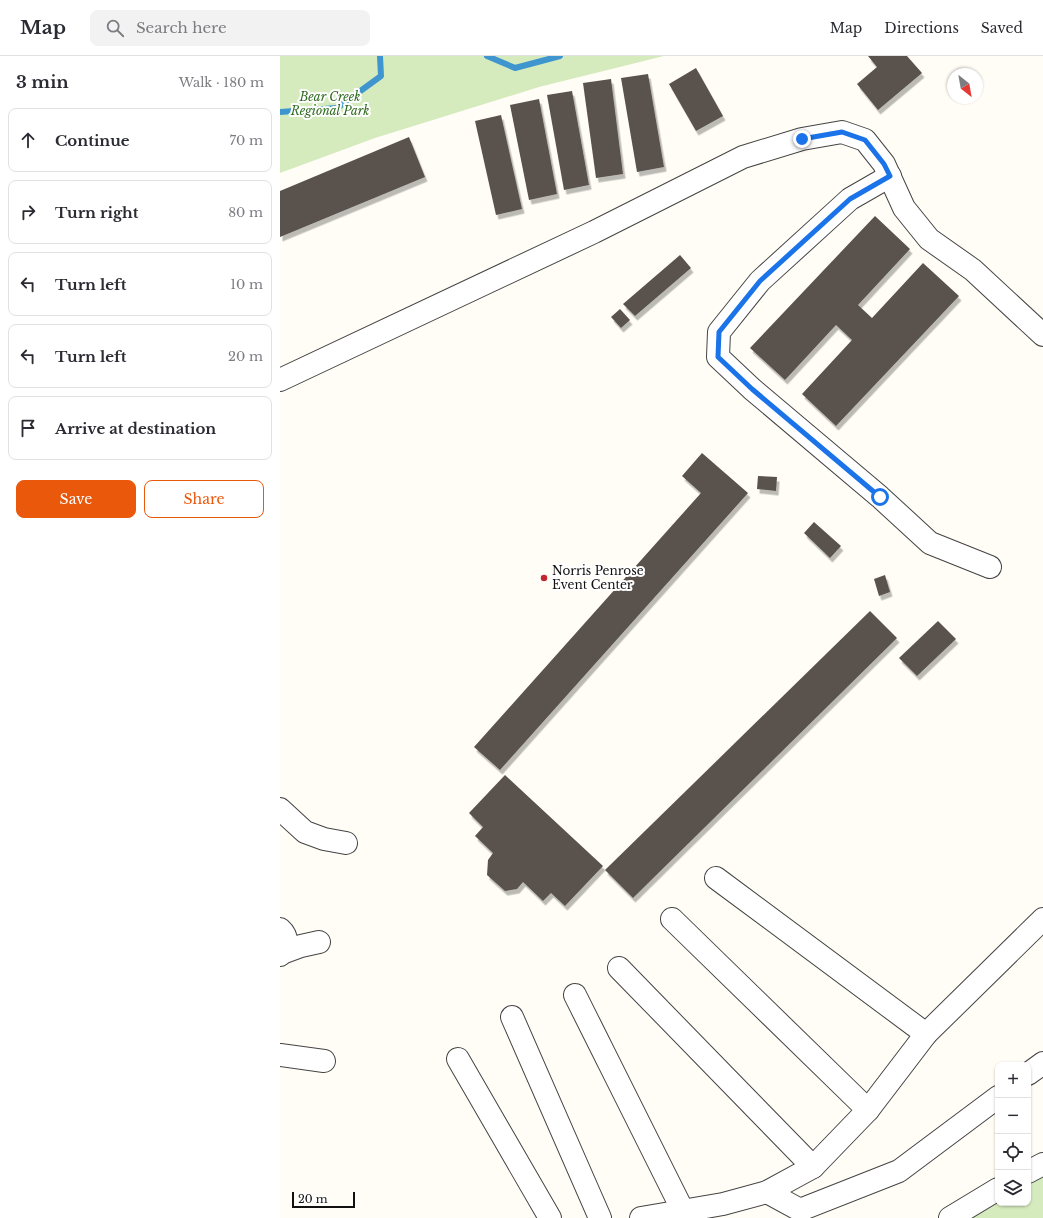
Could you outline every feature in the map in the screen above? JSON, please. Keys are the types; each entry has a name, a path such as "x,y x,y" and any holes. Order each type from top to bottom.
{"street":[{"path":"280,380 594,232 743,157 802,139 842,132 865,140 884,164 904,208 929,239 973,270 1043,335"},
{"path":"890,176 850,199 760,281 719,332 718,357 757,394 880,497 930,543 990,567"},
{"path":"280,809 305,832 324,840 346,843"},
{"path":"716,878 926,1034"},
{"path":"672,919 868,1110"},
{"path":"641,1218 683,1211 725,1211 767,1192 813,1166 868,1110 926,1034 1043,919"},
{"path":"280,929 286,940 286,947 281,954"},
{"path":"281,954 301,946 319,942"},
{"path":"619,968 813,1166"},
{"path":"575,995 683,1211"},
{"path":"512,1017 600,1218"},
{"path":"280,1055 324,1061"},
{"path":"458,1059 550,1218"},
{"path":"1031,1072 1043,1063"},
{"path":"767,1192 800,1210 899,1171 995,1098"},
{"path":"1031,1170 1043,1164"},
{"path":"950,1218 995,1190"}],"green space":[{"name":"Bear Creek Regional Park","path":"280,56 664,56 539,87 375,138 280,173"},
{"path":"1043,1173 1043,1218 951,1218 995,1191 995,1206 1031,1206 1031,1176"}],"building":[{"path":"868,56 907,56 922,73 878,110 857,84 877,67"},
{"path":"696,68 723,116 696,131 669,84"},
{"path":"648,74 664,167 637,172 621,78"},
{"path":"611,79 623,174 596,178 583,83"},
{"path":"572,91 589,185 564,190 547,95"},
{"path":"539,99 557,194 529,200 510,105"},
{"path":"501,115 522,209 496,215 475,121"},
{"path":"409,137 425,177 280,237 280,191"},
{"path":"875,216 910,249 858,305 872,318 923,263 959,296 836,426 802,394 852,340 836,325 785,380 750,348"},
{"path":"680,255 691,268 635,316 623,304"},
{"path":"620,309 630,320 621,328 611,317"},
{"path":"702,453 748,493 500,770 474,747 701,493 682,476"},
{"path":"758,476 777,477 776,491 757,489"},
{"path":"814,522 841,546 830,558 804,533"},
{"path":"885,575 890,592 879,596 874,579"},
{"path":"870,611 897,638 633,898 605,870"},
{"path":"938,621 956,639 917,676 899,658"},
{"path":"505,775 603,866 565,906 551,893 543,901 523,882 517,889 505,891 487,875 488,860 493,853 475,836 483,827 469,813"}],"waterway":[{"path":"280,112 337,108 381,76 380,56"},
{"path":"487,56 515,68 560,56"}],"place":[{"name":"Norris Penrose Event Center","path":"544,578"}],"route":[{"path":"802,139 842,132 865,140 884,164 890,176 850,199 760,281 719,332 718,357 752,389 880,497"}]}
